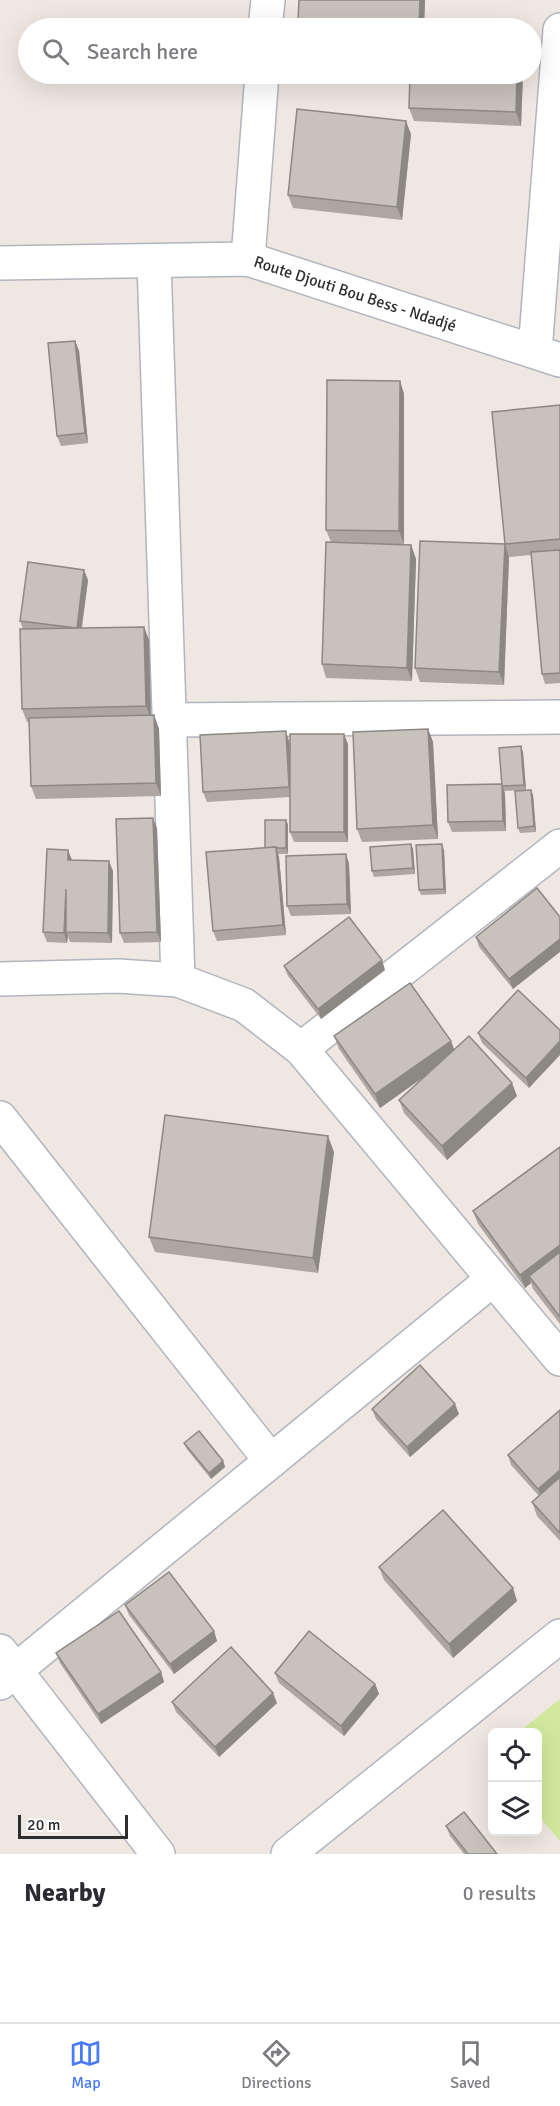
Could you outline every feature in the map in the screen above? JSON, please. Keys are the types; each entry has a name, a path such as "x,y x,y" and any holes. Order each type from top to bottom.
{"street":[{"path":"267,18 268,0"},
{"path":"547,355 560,30"},
{"path":"248,259 261,84"},
{"name":"Route Djouti Bou Bess - Ndadjé","path":"0,264 248,259 547,355"},
{"path":"154,262 178,980"},
{"path":"169,720 560,717"},
{"path":"302,1049 555,859"},
{"path":"0,979 118,976 178,980 244,1005 302,1049 560,1359"},
{"path":"0,1118 271,1461"},
{"path":"158,1854 5,1668 271,1461 493,1279"},
{"path":"288,1854 560,1636"}],"green space":[{"path":"560,1699 560,1841 542,1820 542,1728 524,1728"}],"building":[{"path":"299,0 420,0 419,18 298,18"},
{"path":"410,84 517,84 516,112 409,108"},
{"path":"297,109 406,121 397,207 288,195"},
{"path":"75,341 85,433 57,436 48,343"},
{"path":"327,380 400,381 399,531 326,530"},
{"path":"560,405 560,539 505,544 492,412"},
{"path":"420,541 505,544 499,672 415,668"},
{"path":"326,542 411,545 407,668 322,664"},
{"path":"560,550 560,673 542,674 531,552"},
{"path":"28,562 84,570 77,628 20,621"},
{"path":"144,627 146,706 22,709 20,629"},
{"path":"154,715 156,783 31,786 29,718"},
{"path":"428,729 433,825 357,829 353,732"},
{"path":"286,731 289,787 203,792 200,735"},
{"path":"290,734 344,734 344,832 290,832"},
{"path":"521,746 524,785 502,786 499,748"},
{"path":"502,784 503,821 448,822 447,785"},
{"path":"531,790 534,826 518,828 515,791"},
{"path":"153,818 157,932 120,933 116,819"},
{"path":"265,820 286,820 286,848 265,848"},
{"path":"411,844 413,868 372,871 370,847"},
{"path":"442,844 444,889 419,890 416,845"},
{"path":"276,847 283,925 213,931 206,852"},
{"path":"47,849 68,850 68,860 109,861 108,933 66,932 66,889 64,933 43,932"},
{"path":"346,854 347,904 287,906 286,856"},
{"path":"537,888 560,917 560,939 509,979 476,937"},
{"path":"349,917 382,960 318,1009 284,966"},
{"path":"410,983 451,1041 375,1094 334,1036"},
{"path":"518,990 560,1030 560,1041 526,1078 478,1033"},
{"path":"469,1036 512,1083 442,1146 399,1100"},
{"path":"165,1115 328,1136 313,1258 149,1237"},
{"path":"560,1147 560,1245 520,1275 473,1211"},
{"path":"560,1252 560,1317 529,1276"},
{"path":"420,1365 455,1404 407,1447 372,1409"},
{"path":"560,1410 560,1470 538,1489 508,1455"},
{"path":"199,1431 223,1461 209,1473 184,1443"},
{"path":"560,1477 560,1533 532,1502"},
{"path":"443,1510 513,1588 449,1644 379,1567"},
{"path":"169,1572 214,1631 170,1664 125,1605"},
{"path":"119,1611 161,1672 98,1714 56,1653"},
{"path":"309,1631 375,1684 341,1726 275,1673"},
{"path":"231,1647 273,1693 215,1747 172,1702"},
{"path":"464,1812 497,1854 468,1854 446,1826"}]}
